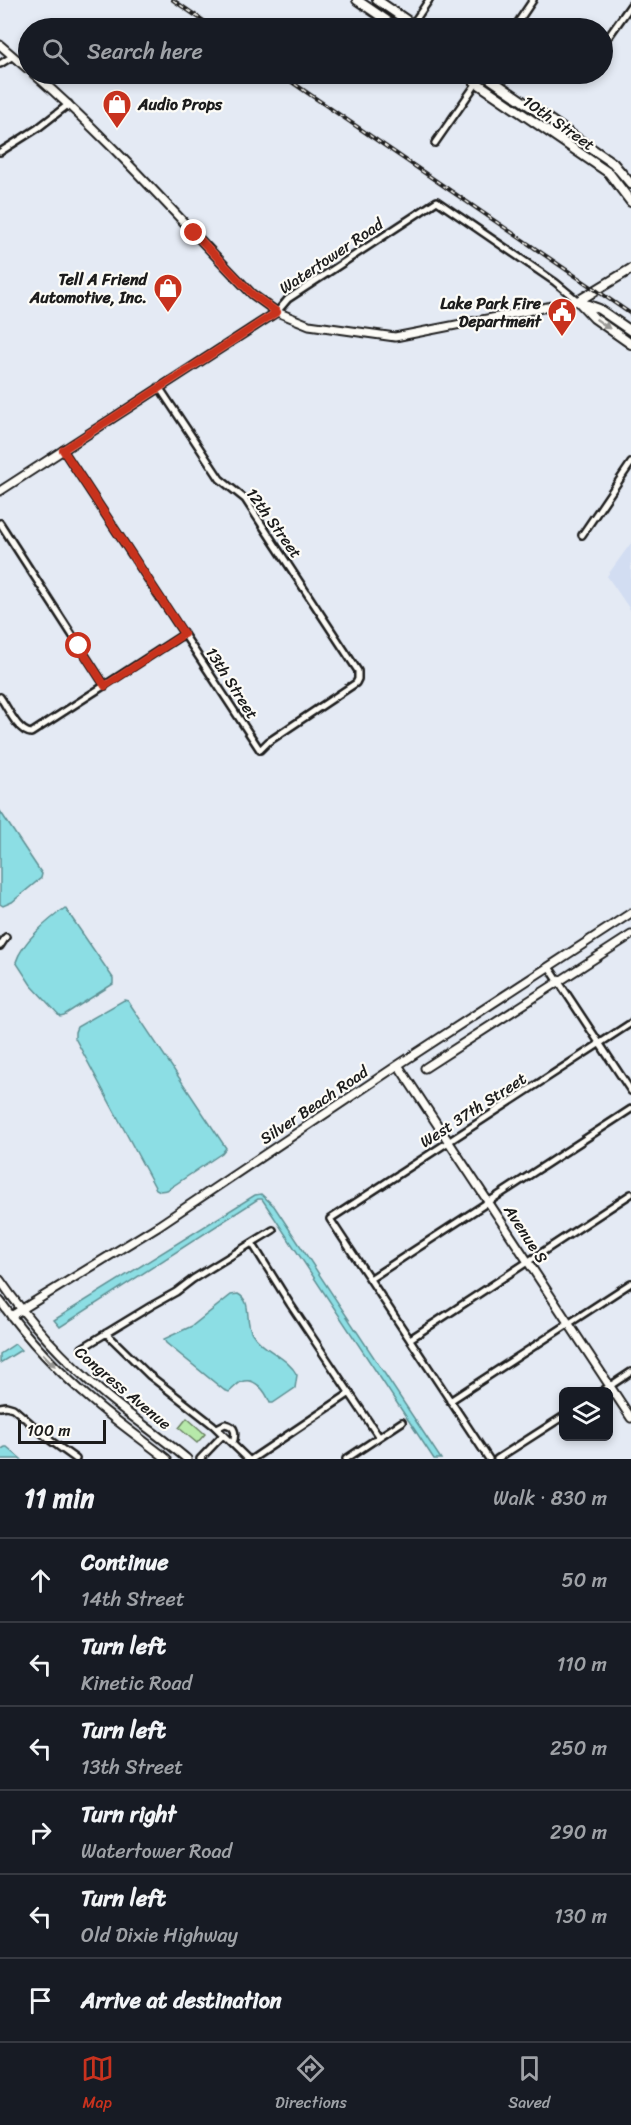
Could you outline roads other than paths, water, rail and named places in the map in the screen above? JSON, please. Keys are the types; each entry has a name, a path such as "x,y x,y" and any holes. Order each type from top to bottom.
{"main road":[{"path":"357,0 384,18"},
{"path":"377,0 402,18"},
{"name":"10th Street","path":"480,84 609,173 631,202"},
{"name":"10th Street","path":"498,84 613,163 631,184"},
{"path":"578,301 631,269"},
{"path":"578,301 599,309 631,331"},
{"path":"578,301 591,315 631,344"}],"street":[{"path":"419,18 429,0"},
{"path":"521,18 533,0"},
{"path":"613,31 631,5"},
{"path":"0,45 18,60"},
{"path":"0,64 13,56"},
{"path":"46,84 69,104 252,294 277,312 309,325 395,337 578,301"},
{"path":"435,142 476,84"},
{"path":"0,152 38,128 69,104"},
{"name":"Watertower Road","path":"0,491 277,312 288,299 437,201 555,282 578,301"},
{"name":"12th Street","path":"159,387 220,479 245,499 358,670 358,680 351,686 268,742 260,750"},
{"name":"13th Street","path":"63,450 260,750"},
{"path":"582,535 631,463"},
{"path":"0,524 105,686"},
{"path":"0,697 21,728 27,732 35,731 184,634"},
{"name":"Silver Beach Road","path":"11,1316 158,1226 398,1065 631,913"},
{"path":"425,1068 631,935"},
{"path":"0,946 6,937"},
{"path":"549,967 631,1092"},
{"name":"West 37th Street","path":"370,1279 330,1219 631,1023"},
{"name":"Avenue S","path":"398,1065 631,1418"},
{"path":"489,1459 370,1279 631,1109"},
{"path":"410,1339 631,1194"},
{"path":"82,1348 273,1230"},
{"path":"252,1243 379,1437"},
{"name":"Congress Avenue","path":"0,1280 21,1310 80,1372 187,1459"},
{"path":"450,1401 631,1283"},
{"name":"Congress Avenue","path":"0,1301 26,1336 55,1367 93,1402 166,1458"},
{"path":"106,1333 153,1379 217,1428 250,1459 350,1393"},
{"path":"607,1387 631,1372"},
{"path":"0,1407 13,1408 76,1459"},
{"path":"497,1459 559,1419"},
{"path":"346,1459 402,1422"},
{"path":"217,1428 225,1424 231,1425 236,1435 232,1443"},
{"path":"200,1459 224,1435"}],"water":[{"path":"0,811 42,874 41,878 12,902 3,906 0,904"},
{"path":"65,908 113,978 113,984 60,1016 31,985 16,962 30,939"},
{"path":"124,1000 128,1001 226,1148 167,1190 156,1189 75,1038 77,1027"},
{"path":"261,1194 274,1206 441,1459 434,1459 262,1199 258,1199 60,1327 54,1320 255,1195"},
{"path":"238,1294 243,1297 247,1306 252,1333 262,1345 288,1363 297,1375 295,1388 273,1403 270,1403 259,1386 251,1381 241,1382 229,1392 224,1390 164,1339 192,1326 231,1295"},
{"path":"15,1344 21,1350 0,1363 0,1354"},
{"path":"5,1447 21,1459 0,1459 0,1450"}],"railway":[{"path":"173,0 199,18"},
{"path":"295,84 631,314"}],"place":[{"name":"Audio Props","path":"117,130"},
{"name":"Tell A Friend Automotive, Inc.","path":"168,314"},
{"name":"Lake Park Fire Department","path":"562,338"}]}
